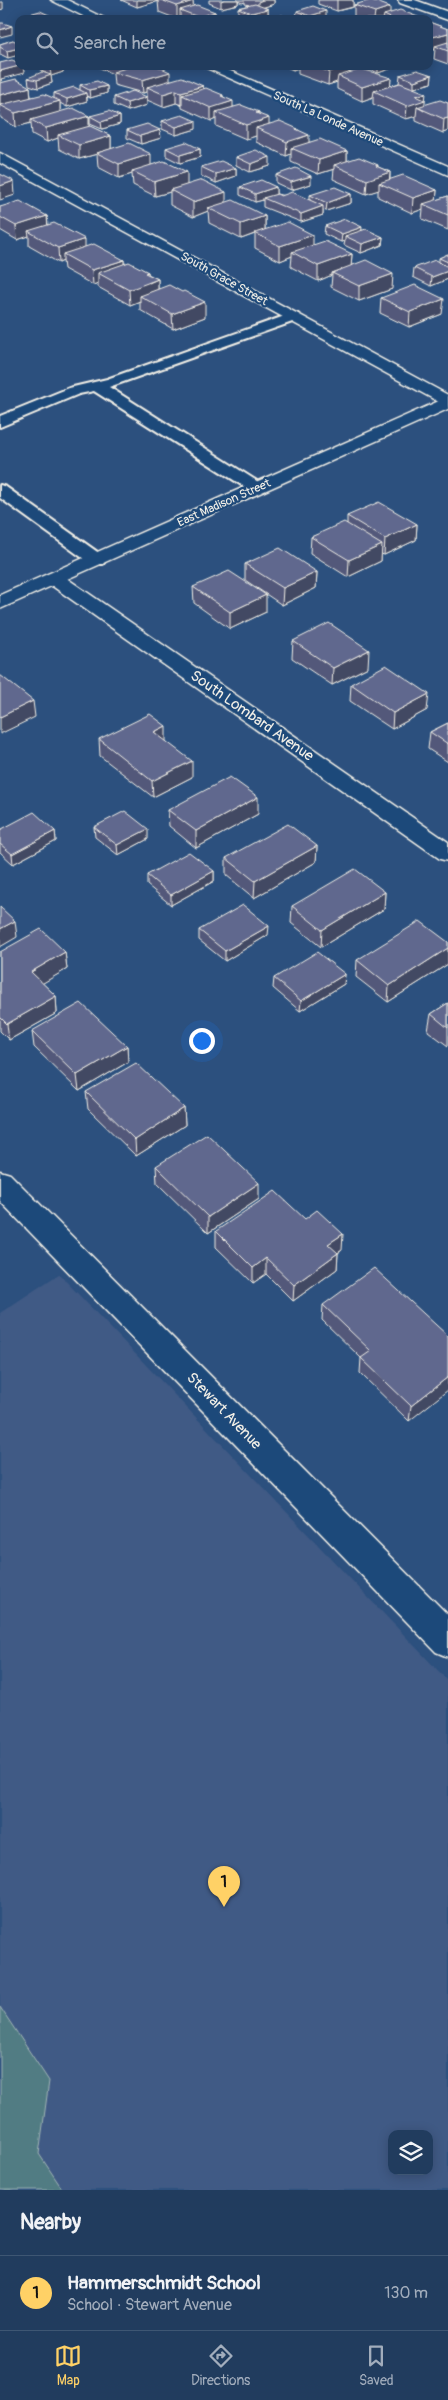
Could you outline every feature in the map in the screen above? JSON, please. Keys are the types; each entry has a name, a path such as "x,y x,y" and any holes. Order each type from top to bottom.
{"street":[{"path":"57,0 91,15"},
{"path":"404,0 448,16"},
{"name":"South La Londe Avenue","path":"217,70 448,172"},
{"name":"South Grace Street","path":"0,157 448,402"},
{"name":"East Madison Street","path":"0,603 448,402"},
{"name":"South Lombard Avenue","path":"55,579 448,853"},
{"name":"Stewart Avenue","path":"0,1182 448,1640"}],"lane":[{"path":"0,422 74,391 97,386 293,317"},
{"path":"97,386 257,488"},
{"path":"0,490 98,560"}],"shaded area":[{"path":"59,1274 448,1681 448,2190 0,2190 0,1313"}],"green space":[{"path":"0,2007 49,2081 39,2154 63,2190 0,2190"}],"building":[{"path":"161,0 190,0 193,1 177,6"},
{"path":"371,0 390,7 375,12 354,5"},
{"path":"255,4 268,9 251,13 238,8"},
{"path":"197,5 215,12 205,15 193,15 180,10"},
{"path":"313,6 326,11 307,15 297,11"},
{"path":"400,10 413,15 384,15"},
{"path":"40,11 49,15 26,15"},
{"path":"0,23 3,23 12,26 0,30"},
{"path":"433,23 448,29 448,33 433,37"},
{"path":"13,40 15,41 15,49 7,51 0,47 0,44"},
{"path":"448,42 448,51 435,46"},
{"path":"12,60 15,61 15,67 0,71 0,63"},
{"path":"119,70 166,70 170,72 142,80 113,72"},
{"path":"365,70 391,78 362,87 338,76"},
{"path":"417,70 432,75 414,81 400,75"},
{"path":"42,72 51,75 37,80 28,78"},
{"path":"182,77 203,86 181,92 176,90 163,94 147,87"},
{"path":"16,79 30,87 0,95 0,83"},
{"path":"97,81 107,86 89,90 80,85"},
{"path":"400,83 426,93 416,96 425,100 407,106 374,91"},
{"path":"74,87 86,93 67,99 54,93"},
{"path":"206,88 233,101 211,108 182,95"},
{"path":"133,91 147,97 127,103 114,97"},
{"path":"44,94 60,101 15,113 0,105"},
{"path":"440,100 448,103 448,118 444,119 417,107"},
{"path":"241,105 269,118 246,125 216,112"},
{"path":"73,108 89,116 46,128 31,120"},
{"path":"109,111 120,116 101,122 90,116"},
{"path":"182,115 196,121 176,127 162,121"},
{"path":"280,121 309,135 287,142 256,128"},
{"path":"147,124 160,130 140,136 127,130"},
{"path":"90,126 111,136 79,145 58,135"},
{"path":"320,139 347,151 319,160 291,148"},
{"path":"186,142 200,149 180,155 166,148"},
{"path":"129,143 151,154 119,164 97,153"},
{"path":"256,150 270,157 251,164 236,157"},
{"path":"359,157 390,172 367,180 334,165"},
{"path":"164,161 187,172 154,182 132,171"},
{"path":"221,161 236,168 216,174 201,167"},
{"path":"296,168 311,176 291,182 276,175"},
{"path":"0,174 14,181 0,186"},
{"path":"403,175 437,190 413,198 379,183"},
{"path":"202,180 226,192 193,202 170,190"},
{"path":"261,180 276,187 255,194 240,187"},
{"path":"335,187 351,194 327,203 310,195"},
{"path":"292,192 323,206 301,214 263,198 277,194 281,196"},
{"path":"448,196 448,215 423,204"},
{"path":"233,200 265,216 241,224 208,208"},
{"path":"20,201 47,216 16,226 0,217 0,207"},
{"path":"345,219 362,227 342,234 325,226"},
{"path":"288,222 313,235 280,246 255,233"},
{"path":"54,223 85,239 58,248 28,231"},
{"path":"366,229 383,237 362,244 345,236"},
{"path":"325,241 352,254 318,266 292,252"},
{"path":"94,244 124,260 92,270 63,254"},
{"path":"448,254 448,262 439,258"},
{"path":"366,260 393,274 359,286 332,273"},
{"path":"435,260 448,267 448,271 432,277 414,268"},
{"path":"129,262 158,279 129,290 98,273"},
{"path":"169,285 205,302 172,314 140,296"},
{"path":"415,285 444,299 410,312 381,298"},
{"path":"379,502 417,524 385,539 347,516"},
{"path":"344,522 382,545 349,560 311,537"},
{"path":"280,548 317,572 283,588 245,564"},
{"path":"229,571 266,595 230,612 193,587"},
{"path":"329,623 369,650 333,668 293,641"},
{"path":"386,665 429,694 393,713 351,684"},
{"path":"0,675 33,701 0,717"},
{"path":"150,714 166,726 154,732 192,761 152,781 99,739"},
{"path":"448,723 448,744 430,732"},
{"path":"230,777 258,797 196,831 168,810"},
{"path":"125,811 148,829 117,845 94,827"},
{"path":"34,812 55,831 12,854 0,844 0,830"},
{"path":"288,824 317,846 255,881 226,858"},
{"path":"189,852 214,871 171,895 147,875"},
{"path":"355,869 385,892 322,930 292,906"},
{"path":"243,905 269,926 225,951 199,930"},
{"path":"0,907 15,921 0,929"},
{"path":"420,921 448,942 448,948 389,986 357,960"},
{"path":"41,929 65,952 31,972 56,996 7,1024 0,1017 0,952"},
{"path":"317,952 345,974 301,1001 274,978"},
{"path":"81,1003 127,1046 77,1075 32,1031"},
{"path":"448,1003 448,1028 431,1014"},
{"path":"136,1063 184,1108 135,1140 86,1092"},
{"path":"207,1134 259,1183 208,1217 156,1166"},
{"path":"275,1191 305,1219 317,1210 343,1234 328,1244 338,1253 294,1285 266,1258 253,1268 216,1231"},
{"path":"374,1268 448,1336 448,1377 411,1406 361,1358 371,1351 323,1305"}],"place":[{"name":"Hammerschmidt School","path":"224,1907"}]}
